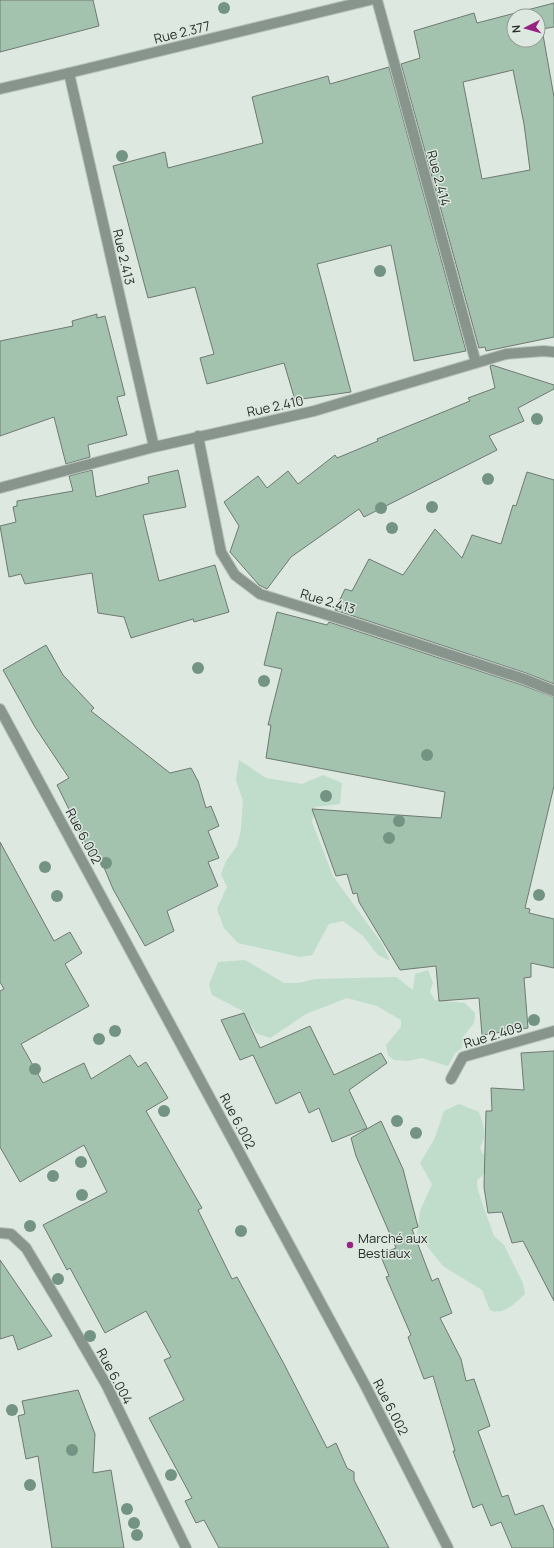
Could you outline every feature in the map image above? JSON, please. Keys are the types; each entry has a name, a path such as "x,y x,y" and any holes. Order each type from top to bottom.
{"street":[{"name":"Rue 2.377","path":"0,89 370,0"},
{"name":"Rue 2.414","path":"377,0 476,363"},
{"name":"Rue 2.413","path":"69,73 154,447"},
{"name":"Rue 2.410","path":"0,488 198,436 314,411 506,354 544,351 554,352"},
{"name":"Rue 2.413","path":"198,436 221,552 235,575 251,588 260,594 366,627 554,691"},
{"name":"Rue 6.002","path":"0,709 366,1385 448,1548"},
{"name":"Rue 2.409","path":"451,1079 462,1057 554,1031"},
{"name":"Rue 6.004","path":"0,1233 11,1234 26,1248 59,1303 107,1386 186,1548"}],"green space":[{"path":"239,760 266,778 302,784 323,775 342,783 340,804 315,807 312,822 333,876 383,945 390,961 378,955 363,936 343,921 329,924 312,955 300,957 238,943 224,928 217,909 227,887 221,874 226,861 237,846 241,830 243,801 236,780"},
{"path":"245,960 284,983 299,983 315,979 396,977 413,990 415,974 428,970 433,983 430,992 435,1000 465,1003 475,1013 474,1023 463,1037 462,1048 455,1053 448,1066 422,1058 408,1061 394,1060 388,1055 386,1045 401,1027 401,1020 377,1006 347,998 306,1014 270,1038 256,1033 241,1010 212,995 209,985 218,962"},
{"path":"459,1104 479,1112 484,1134 480,1147 482,1153 491,1159 488,1171 477,1180 478,1191 494,1236 504,1245 523,1283 525,1294 505,1310 490,1310 482,1290 443,1266 417,1234 420,1211 432,1184 420,1163 434,1140 444,1111"}],"building":[{"path":"0,0 93,0 99,26 0,52"},
{"path":"554,3 554,27 546,28 546,8 535,8"},
{"path":"474,13 477,23 506,15 506,48 545,48 554,97 554,337 486,351 485,347 479,348 401,64 420,58 414,31","holes":["513,70 524,124 530,170 482,179 463,82"]},
{"path":"389,67 466,351 414,361 391,245 317,264 351,392 295,400 284,363 207,384 200,358 214,354 195,287 148,298 113,166 165,152 168,168 263,143 252,97 328,76 330,84"},
{"path":"97,314 97,318 105,316 125,395 117,397 127,435 88,445 90,457 66,464 54,417 0,436 0,341 73,326 72,321"},
{"path":"492,365 554,385 554,389 518,408 524,421 489,436 497,450 364,517 359,509 291,557 267,589 259,585 230,552 239,526 224,502 258,476 267,488 288,471 298,484 335,455 337,458 378,441 377,439 470,401 468,398 495,388 490,366"},
{"path":"92,470 96,497 149,483 148,477 178,470 186,507 143,515 159,581 215,565 229,612 194,622 193,619 131,638 124,617 98,613 92,573 25,584 21,574 9,577 0,526 16,522 13,507 17,506 17,501 73,491 69,476"},
{"path":"527,472 554,480 554,684 526,673 335,610 345,589 352,591 369,559 403,575 435,529 462,558 472,535 501,544 513,505 516,506"},
{"path":"277,612 327,625 329,622 522,685 554,697 554,786 525,908 530,909 529,913 554,919 554,968 531,963 531,977 524,978 528,1028 482,1035 479,998 439,1001 436,966 400,970 359,902 357,893 353,894 347,874 336,876 312,809 441,818 445,792 266,758 271,725 268,725 282,669 264,665"},
{"path":"46,645 63,675 94,708 91,711 170,773 191,768 198,781 206,808 211,806 219,826 208,831 219,858 208,862 218,886 167,911 174,931 145,946 113,889 98,853 92,856 57,785 69,778 35,727 3,670"},
{"path":"0,842 54,941 70,932 82,953 65,964 89,1006 21,1044 43,1083 84,1063 91,1079 130,1055 138,1067 146,1062 168,1098 146,1111 202,1208 198,1210 232,1279 237,1277 327,1448 336,1443 347,1468 354,1472 354,1480 389,1548 219,1548 204,1520 196,1523 185,1501 192,1498 149,1418 184,1400 164,1360 171,1357 146,1311 105,1333 70,1268 67,1270 43,1225 107,1192 84,1145 20,1182 0,1147 0,991 4,989 0,982"},
{"path":"244,1013 260,1048 310,1026 334,1075 381,1053 387,1063 349,1090 367,1128 332,1142 319,1108 309,1113 300,1092 276,1104 253,1055 240,1060 221,1020"},
{"path":"554,1051 554,1301 523,1241 512,1243 502,1212 488,1213 484,1187 486,1111 492,1111 491,1088 524,1090 521,1053"},
{"path":"381,1121 403,1169 418,1227 412,1229 432,1281 438,1278 452,1313 440,1318 461,1359 466,1381 474,1379 490,1426 478,1431 502,1497 508,1495 515,1515 543,1505 554,1531 554,1548 512,1548 501,1522 491,1526 482,1504 473,1508 453,1451 455,1451 433,1376 424,1379 408,1337 411,1335 386,1277 389,1276 380,1254 396,1248 356,1156 351,1138"},
{"path":"0,1260 52,1336 18,1350 13,1335 0,1339"},
{"path":"78,1390 95,1434 93,1473 111,1470 124,1548 52,1548 38,1456 26,1459 18,1416 25,1414 22,1401"}],"place":[{"name":"Marché aux Bestiaux","path":"350,1245"}]}
